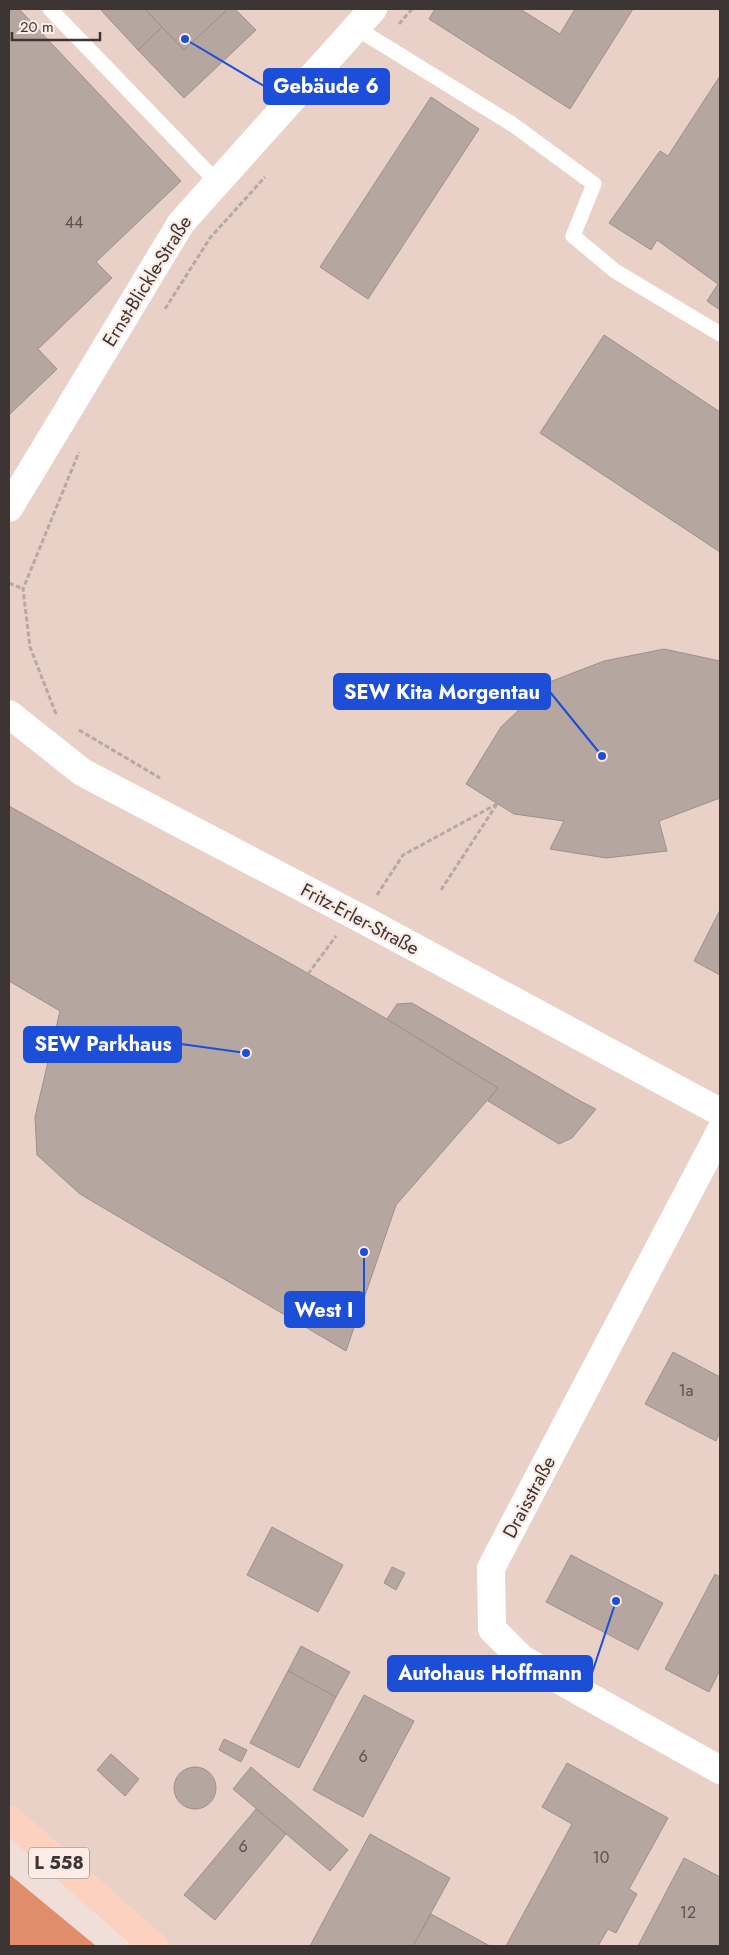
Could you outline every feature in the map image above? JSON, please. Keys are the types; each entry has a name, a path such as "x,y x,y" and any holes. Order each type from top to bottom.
{"main road":[{"name":"L 558","path":"9,1819 154,1946"}],"street":[{"name":"Ernst-Blickle-Straße","path":"9,508 181,223 365,18"},
{"name":"Fritz-Erler-Straße","path":"9,714 82,772 362,919 720,1112"},
{"name":"Draisstraße","path":"720,1132 491,1568 492,1629 522,1659 720,1770"}],"lane":[{"path":"50,9 217,182"},
{"path":"365,18 383,44 512,124 594,184 573,236 615,271 720,334"}],"path":[{"path":"383,44 412,9"},
{"path":"161,316 210,238 268,174"},
{"path":"58,718 30,647 23,589 80,450"},
{"path":"9,583 23,589"},
{"path":"308,974 341,929 353,935 403,855 497,804 441,890"}],"shaded area":[{"path":"9,9 369,9 176,219 9,502"},
{"path":"377,9 720,9 720,1946 154,1946 9,1819 9,514 185,223"},
{"path":"9,1874 96,1946 9,1946"}],"building":[{"path":"9,9 19,9 181,181 96,262 112,278 38,349 57,369 9,415"},
{"path":"100,9 145,9 162,27 138,50"},
{"path":"145,9 228,9 184,50"},
{"path":"228,9 235,9 256,30 184,98 138,50 162,27 184,50"},
{"path":"435,9 520,9 560,34 575,9 633,9 570,109 429,19"},
{"path":"720,76 720,310 707,301 718,284 657,240 651,250 609,223 660,151 668,156"},
{"path":"431,97 479,129 368,299 320,267"},
{"path":"604,335 720,412 720,552 540,433"},
{"path":"664,649 720,661 720,798 659,821 667,851 606,858 550,849 564,821 514,814 466,784 501,727 547,683 604,661"},
{"path":"9,806 387,1019 498,1088 396,1205 346,1351 80,1194 37,1155 35,1117 60,1011 9,981"},
{"path":"720,910 720,975 694,961"},
{"path":"412,1003 596,1109 572,1138 559,1144 488,1101 498,1088 387,1019 397,1004"},
{"path":"673,1352 720,1377 720,1432 716,1441 645,1404"},
{"path":"272,1527 343,1565 318,1612 247,1575"},
{"path":"571,1555 663,1603 638,1650 546,1602"},
{"path":"392,1567 405,1573 396,1590 384,1583"},
{"path":"715,1574 720,1577 720,1670 709,1692 665,1669"},
{"path":"301,1646 350,1672 336,1697 288,1671"},
{"path":"288,1671 336,1697 299,1768 250,1743"},
{"path":"364,1695 414,1721 363,1817 313,1790"},
{"path":"224,1739 247,1750 241,1762 219,1750"},
{"path":"111,1754 139,1779 125,1796 97,1770"},
{"path":"567,1763 668,1818 629,1889 637,1894 616,1933 608,1929 598,1946 506,1946 572,1824 542,1807"},
{"path":"199,1767 207,1770 213,1776 216,1788 213,1800 207,1806 191,1809 183,1806 177,1800 174,1784 177,1776 183,1770"},
{"path":"251,1767 348,1850 330,1871 233,1789"},
{"path":"256,1809 286,1834 215,1920 184,1895"},
{"path":"370,1834 450,1878 413,1946 310,1946"},
{"path":"684,1858 720,1877 720,1946 638,1946"},
{"path":"431,1914 490,1946 413,1946"}],"place":[{"name":"Gebäude 6","path":"185,39"},
{"name":"SEW Kita Morgentau","path":"602,756"},
{"name":"SEW Parkhaus","path":"246,1053"},
{"name":"West I","path":"364,1252"},
{"name":"Autohaus Hoffmann","path":"616,1601"}]}
